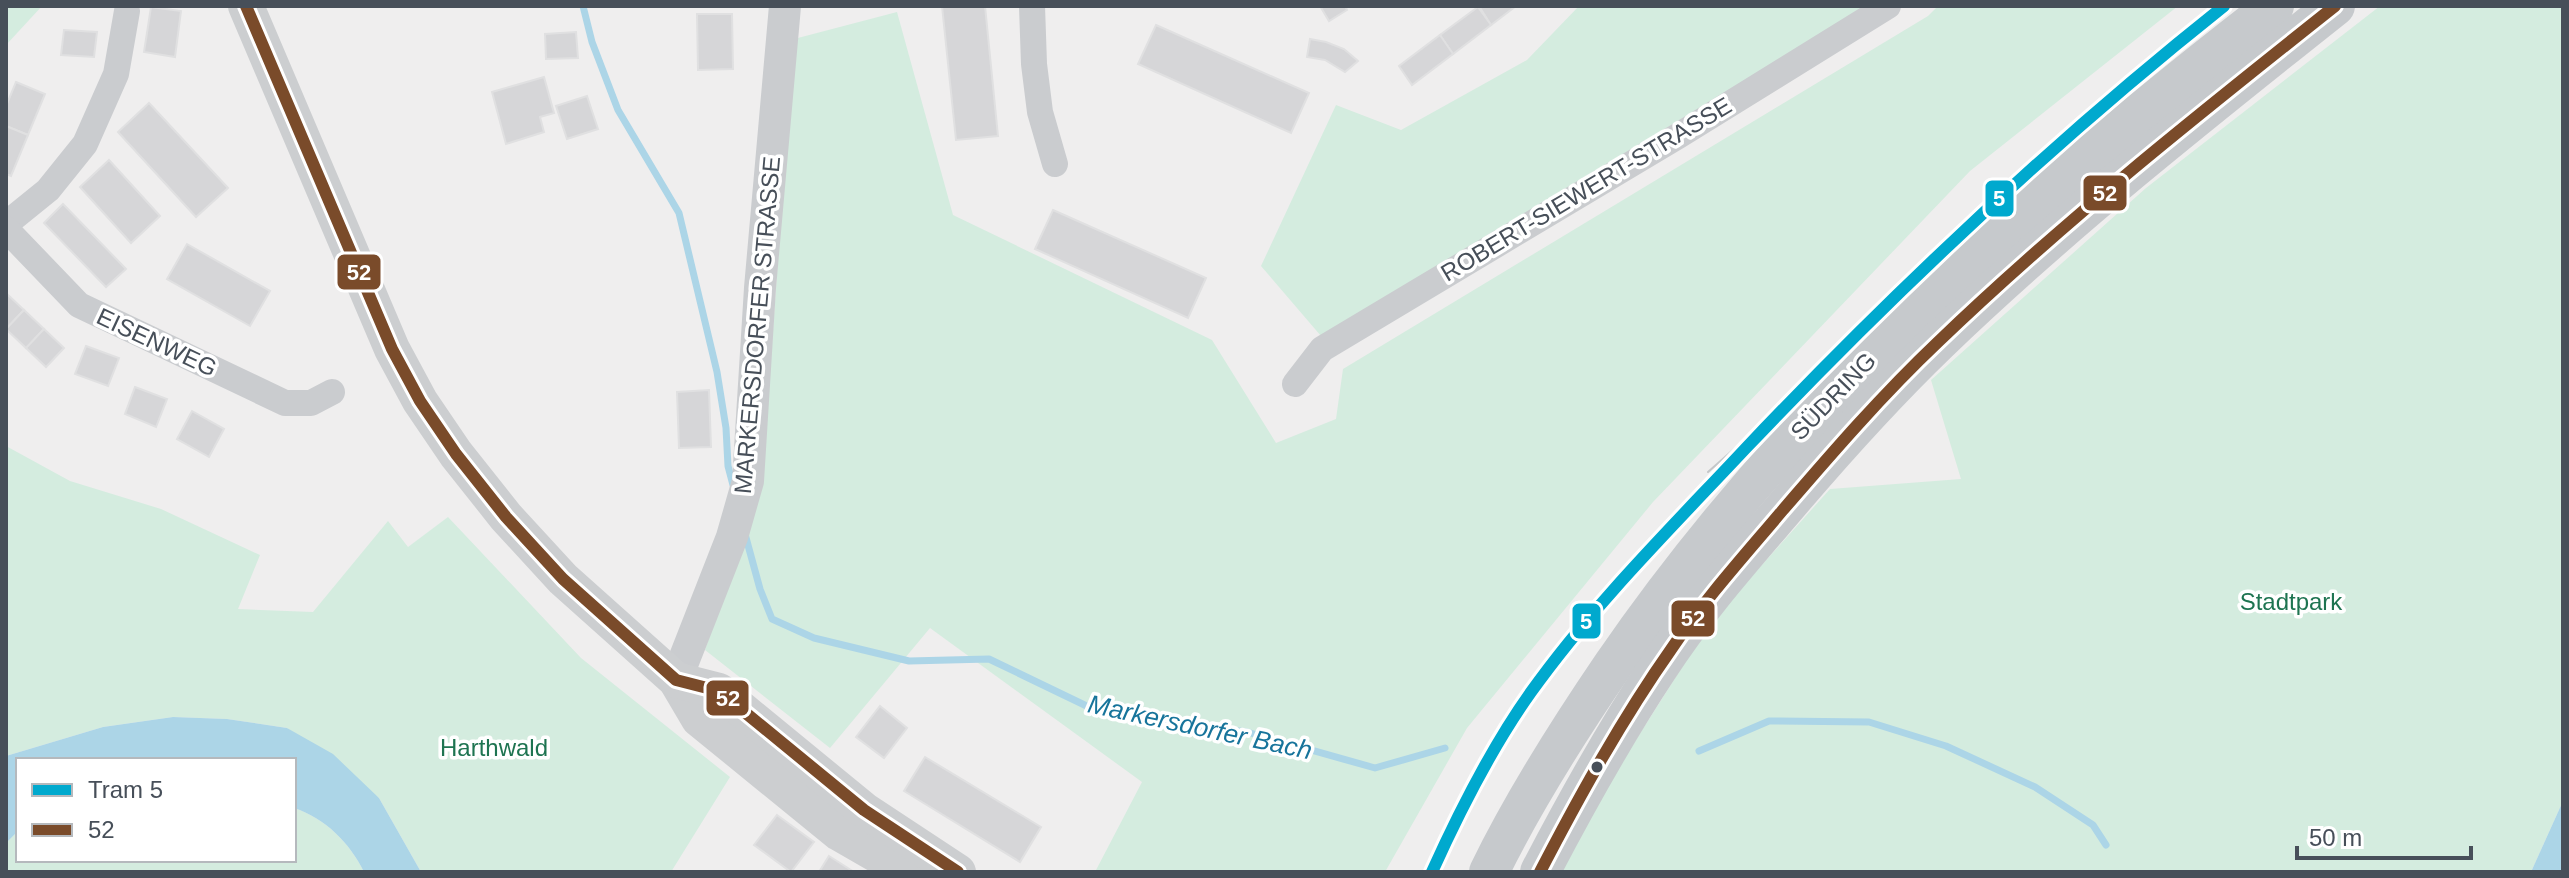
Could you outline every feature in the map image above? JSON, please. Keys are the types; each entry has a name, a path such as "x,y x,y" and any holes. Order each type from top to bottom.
{"main road":[{"path":"246,6 392,349 420,401 456,454 506,517 563,579 676,680 699,719 839,833 907,872"},
{"name":"SÜDRING","path":"1489,872 1560,746 1626,646 1704,539 1783,448 1843,383 1983,247 2103,141 2274,6"},
{"name":"SÜDRING","path":"1540,872 1659,666 1731,570 1811,477 1936,344 2042,246 2335,6"},
{"path":"676,680 719,691 864,810 958,872"}],"street":[{"name":"MARKERSDORFER STRASSE","path":"676,680 732,537 748,481 760,288 785,6"},
{"path":"1032,6 1040,112 1055,164"},
{"name":"ROBERT-SIEWERT-STRASSE","path":"1295,384 1322,349 1888,6"},
{"path":"6,226 48,190 85,144 116,74 127,11"},
{"name":"EISENWEG","path":"6,226 79,305 90,311 285,403 311,403 332,392"}],"green space":[{"path":"6,6 42,6 6,45"},
{"path":"1579,6 1869,6 1321,336 1261,266 1336,105 1401,130 1527,60"},
{"path":"1938,6 2178,6 1970,171 1653,502 1467,728 1385,872 1095,872 1142,782 930,628 830,748 705,650 762,482 794,39 897,12 953,215 1212,340 1276,443 1336,419 1343,369 1928,16"},
{"name":"Stadtpark","path":"2380,6 2563,6 2563,801 2531,872 1560,872 1582,825 1710,623 1830,489 1961,479 1931,380 2146,188"},
{"name":"Harthwald","path":"6,446 70,481 161,509 260,555 238,609 313,612 388,521 408,547 448,517 581,658 730,777 671,872 421,872 379,798 287,728 227,719 173,717 103,727 6,756"},
{"path":"296,809 316,818 335,833 352,851 364,872 6,872 6,843 16,833 16,862 296,862"}],"water":[{"path":"173,717 227,719 287,728 333,754 379,798 421,872 364,872 352,851 335,833 316,818 296,809 296,758 16,758 16,833 6,843 6,756 103,727"},
{"path":"2563,801 2563,872 2531,872"}],"building":[{"path":"942,6 985,6 998,136 956,140"},
{"path":"1320,6 1345,6 1347,10 1329,21"},
{"path":"1479,6 1516,6 1491,25"},
{"path":"151,7 181,11 175,57 144,52"},
{"path":"1478,7 1491,25 1453,54 1440,35"},
{"path":"697,14 732,14 733,69 698,70"},
{"path":"1156,25 1309,93 1291,133 1138,64"},
{"path":"64,30 97,32 94,57 61,55"},
{"path":"576,32 578,58 546,59 545,34"},
{"path":"1440,35 1453,54 1412,85 1399,66"},
{"path":"1310,39 1344,49 1358,61 1345,72 1325,60 1307,57"},
{"path":"544,77 554,113 540,117 544,132 506,144 492,92"},
{"path":"16,82 45,94 28,135 6,126 6,106"},
{"path":"587,96 598,129 567,139 556,106"},
{"path":"149,103 228,188 196,217 118,132"},
{"path":"6,126 28,135 11,176 6,174"},
{"path":"109,160 160,216 131,243 80,187"},
{"path":"63,204 126,269 106,287 44,223"},
{"path":"1053,210 1206,278 1188,318 1035,249"},
{"path":"187,244 270,291 250,326 167,279"},
{"path":"6,293 24,310 6,329"},
{"path":"24,310 44,329 26,348 6,329"},
{"path":"44,329 64,348 46,367 26,348"},
{"path":"86,346 119,358 108,386 75,374"},
{"path":"135,387 167,399 156,427 125,414"},
{"path":"709,390 711,447 679,448 677,392"},
{"path":"192,411 224,429 209,457 177,439"},
{"path":"880,706 907,728 884,758 856,737"},
{"path":"925,757 1041,827 1020,862 904,791"},
{"path":"777,815 814,842 791,872 754,845"},
{"path":"829,856 854,872 819,872"}],"waterway":[{"name":"Markersdorfer Bach","path":"583,6 592,42 618,110 679,213 717,372 733,485"},
{"name":"Markersdorfer Bach","path":"745,534 772,619 814,638 909,661 989,659 1097,711 1135,719 1247,732 1375,768 1445,748"},
{"name":"Markersdorfer Bach","path":"1699,751 1769,721 1869,722 1946,746 2035,787 2093,825 2106,845"}],"tram line":[{"name":"5","path":"1432,872 1477,780 1516,713 1555,659 1634,567 1803,389 1918,275 2098,110 2224,6"},
{"path":"1708,472 1793,397"}],"transit line":[{"name":"52","path":"246,6 392,349 420,401 456,454 506,517 563,579 676,680 719,691 864,810 958,872"},
{"name":"52","path":"1540,872 1619,730 1685,630 1739,561 1858,425 1917,362 2034,254 2183,128 2335,6"}]}
